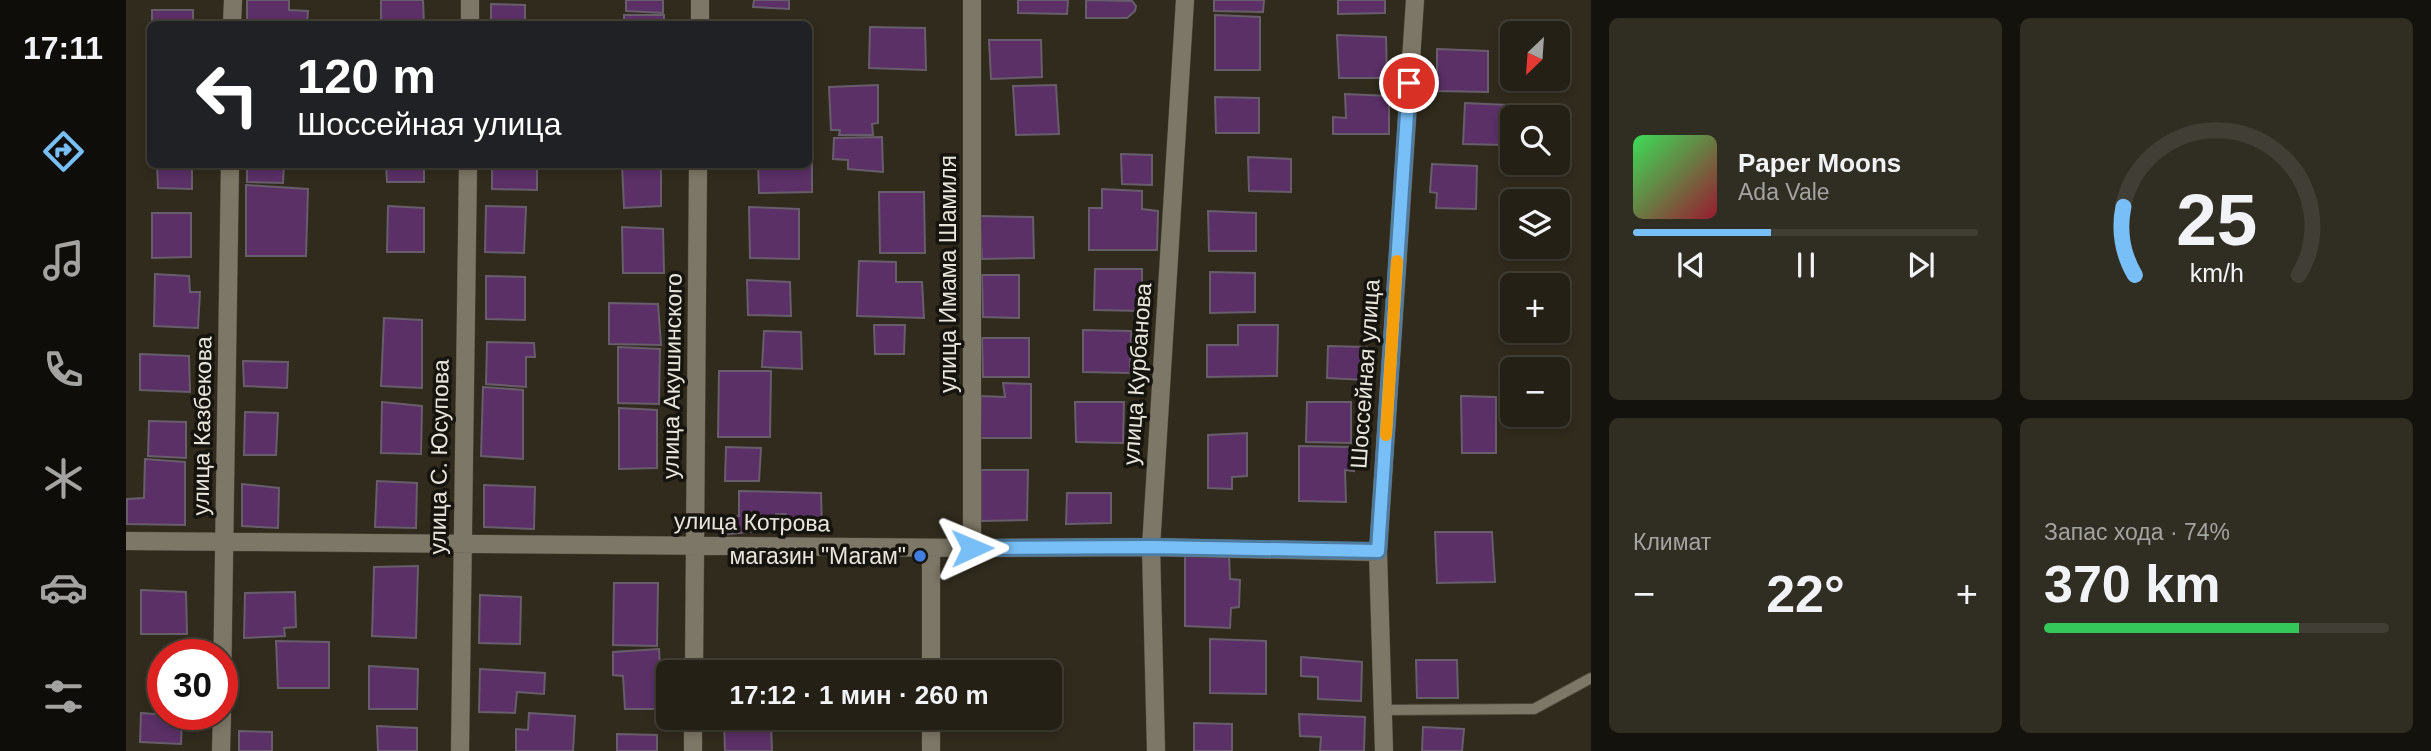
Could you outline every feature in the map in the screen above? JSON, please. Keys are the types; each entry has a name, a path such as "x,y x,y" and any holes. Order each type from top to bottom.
{"street":[{"path":"232,21 233,0"},
{"path":"470,0 470,21"},
{"path":"700,0 700,21"},
{"name":"улица Имама Шамиля","path":"972,0 972,548"},
{"name":"улица Курбанова","path":"1156,751 1151,547 1185,0"},
{"name":"Шоссейная улица","path":"1384,751 1378,551 1415,0"},
{"name":"улица Казбекова","path":"223,639 230,168"},
{"name":"улица С. Юсупова","path":"460,751 468,168"},
{"name":"улица Акушинского","path":"694,660 698,168"},
{"name":"улица Котрова","path":"126,541 931,548 1151,547 1378,551"},
{"path":"931,548 931,660"},
{"path":"221,751 222,730"},
{"path":"693,751 694,730"},
{"path":"931,730 931,751"}],"lane":[{"path":"1383,710 1534,709 1591,678"}],"building":[{"path":"247,0 289,0 289,10 308,11 307,21 247,21"},
{"path":"381,0 423,0 424,21 381,21"},
{"path":"626,0 663,0 663,13 626,11"},
{"path":"754,0 789,0 789,9 753,7"},
{"path":"1018,0 1068,0 1067,14 1018,13"},
{"path":"1086,0 1132,1 1136,6 1135,11 1127,18 1086,18"},
{"path":"1214,0 1264,0 1263,12 1214,11"},
{"path":"1338,0 1385,0 1385,13 1338,14"},
{"path":"491,4 525,5 525,21 491,21"},
{"path":"152,10 193,10 193,21 152,21"},
{"path":"624,15 664,15 664,21 624,21"},
{"path":"1215,15 1260,17 1260,70 1215,70"},
{"path":"870,27 925,28 926,70 869,68"},
{"path":"1337,35 1386,37 1387,78 1339,78"},
{"path":"989,40 1041,40 1042,77 991,79"},
{"path":"1437,49 1488,51 1488,92 1437,91"},
{"path":"878,85 878,123 872,124 873,135 839,135 840,130 831,130 829,87"},
{"path":"1056,85 1059,134 1016,135 1013,86"},
{"path":"812,86 813,86 812,134"},
{"path":"1345,94 1389,96 1389,134 1333,134 1333,117 1346,118"},
{"path":"1215,97 1259,98 1259,133 1216,133"},
{"path":"1465,103 1508,105 1500,105 1500,145 1463,144"},
{"path":"882,137 883,172 848,169 848,160 833,159 834,138"},
{"path":"1121,154 1152,155 1152,185 1122,184"},
{"path":"1248,157 1291,159 1291,192 1249,191"},
{"path":"1432,164 1477,166 1476,209 1436,208 1437,193 1430,192"},
{"path":"157,168 192,168 192,189 158,188"},
{"path":"247,168 284,168 283,183 247,182"},
{"path":"386,168 424,168 424,182 387,182"},
{"path":"492,168 537,168 537,190 492,189"},
{"path":"622,168 661,168 661,206 624,208"},
{"path":"758,168 812,168 812,192 759,193"},
{"path":"246,185 308,189 306,256 246,256"},
{"path":"1102,189 1142,191 1142,209 1158,211 1157,250 1089,250 1089,208 1102,208"},
{"path":"879,192 924,192 925,253 880,253"},
{"path":"388,206 424,208 424,252 387,252"},
{"path":"486,206 526,207 524,253 485,252"},
{"path":"749,207 799,209 799,259 750,258"},
{"path":"1208,211 1256,213 1256,251 1209,251"},
{"path":"152,213 191,213 191,257 152,258"},
{"path":"980,216 1033,217 1034,258 982,259"},
{"path":"622,227 663,229 664,273 623,273"},
{"path":"859,261 896,262 896,282 922,282 924,318 857,316"},
{"path":"1095,269 1142,269 1142,311 1094,310"},
{"path":"1210,272 1255,273 1255,312 1210,313"},
{"path":"155,274 189,276 190,292 200,292 198,328 154,326"},
{"path":"982,275 1019,275 1019,318 983,317"},
{"path":"486,276 525,277 525,320 486,319"},
{"path":"747,280 790,282 791,316 748,315"},
{"path":"609,303 658,304 661,345 609,344"},
{"path":"384,318 422,320 422,388 381,386"},
{"path":"874,325 905,325 904,354 875,354"},
{"path":"1238,325 1278,325 1277,376 1207,377 1207,345 1238,345"},
{"path":"1083,330 1131,331 1130,373 1083,372"},
{"path":"764,331 801,332 802,369 762,367"},
{"path":"982,338 1029,338 1029,377 983,377"},
{"path":"487,342 534,343 535,357 526,357 526,387 486,384"},
{"path":"1328,346 1367,347 1366,380 1327,378"},
{"path":"618,347 660,349 659,404 618,403"},
{"path":"140,354 189,356 190,392 140,390"},
{"path":"243,361 288,362 287,388 244,386"},
{"path":"719,371 771,371 770,437 718,437"},
{"path":"1003,383 1031,384 1031,438 980,438 981,396 1005,397"},
{"path":"483,387 523,390 523,459 481,456"},
{"path":"1461,396 1496,397 1496,453 1462,453"},
{"path":"382,402 422,406 421,454 381,453"},
{"path":"1075,402 1124,402 1123,443 1076,442"},
{"path":"1307,402 1351,402 1351,443 1306,442"},
{"path":"619,408 657,410 657,468 619,469"},
{"path":"245,412 278,413 276,455 244,455"},
{"path":"149,421 186,422 186,458 148,456"},
{"path":"1247,433 1247,476 1232,477 1232,489 1208,488 1208,435"},
{"path":"1299,446 1352,447 1354,471 1345,470 1346,502 1299,501"},
{"path":"726,447 761,448 759,481 725,481"},
{"path":"145,459 185,462 185,525 127,524 127,499 144,498"},
{"path":"981,470 1028,470 1027,520 981,521"},
{"path":"377,481 417,483 416,528 375,527"},
{"path":"242,484 279,488 278,528 242,526"},
{"path":"484,485 535,487 534,529 484,527"},
{"path":"739,491 821,493 822,528 786,529 786,514 776,514 775,529 722,535 720,516 739,516"},
{"path":"1067,493 1111,493 1111,523 1066,524"},
{"path":"1435,532 1492,532 1495,582 1437,583"},
{"path":"1185,553 1229,556 1230,579 1240,580 1239,607 1231,608 1230,628 1185,626"},
{"path":"418,566 416,638 372,636 374,567"},
{"path":"614,583 658,583 657,646 613,645"},
{"path":"141,590 186,592 187,634 141,634"},
{"path":"295,592 296,627 284,628 285,636 244,638 245,593"},
{"path":"480,595 521,597 520,644 479,643"},
{"path":"1210,639 1266,641 1266,694 1210,693"},
{"path":"276,641 329,642 329,688 278,688"},
{"path":"659,649 660,660 656,660 656,709 625,709 623,676 613,675 613,652"},
{"path":"1301,657 1362,662 1361,701 1318,699 1318,677 1301,676"},
{"path":"1416,660 1457,660 1458,698 1417,698"},
{"path":"369,666 418,669 417,709 369,709"},
{"path":"480,669 545,673 544,694 517,692 515,713 479,712"},
{"path":"141,713 147,713 147,730 182,730 181,744 140,742"},
{"path":"529,713 575,716 573,751 516,751 516,729 528,730"},
{"path":"1299,714 1365,717 1364,751 1320,751 1321,737 1300,736"},
{"path":"1194,723 1232,724 1232,751 1194,751"},
{"path":"377,726 417,728 417,751 378,751"},
{"path":"1423,727 1464,729 1462,751 1422,751"},
{"path":"724,730 771,730 772,751 725,751"},
{"path":"239,731 272,732 272,751 239,751"},
{"path":"617,734 657,735 657,751 617,751"}],"slow traffic":[{"path":"1386,435 1397,261"}],"place":[{"name":"магазин \"Магам\"","path":"920,556"}],"route":[{"path":"972,548 1151,547 1378,551 1409,83"}]}
